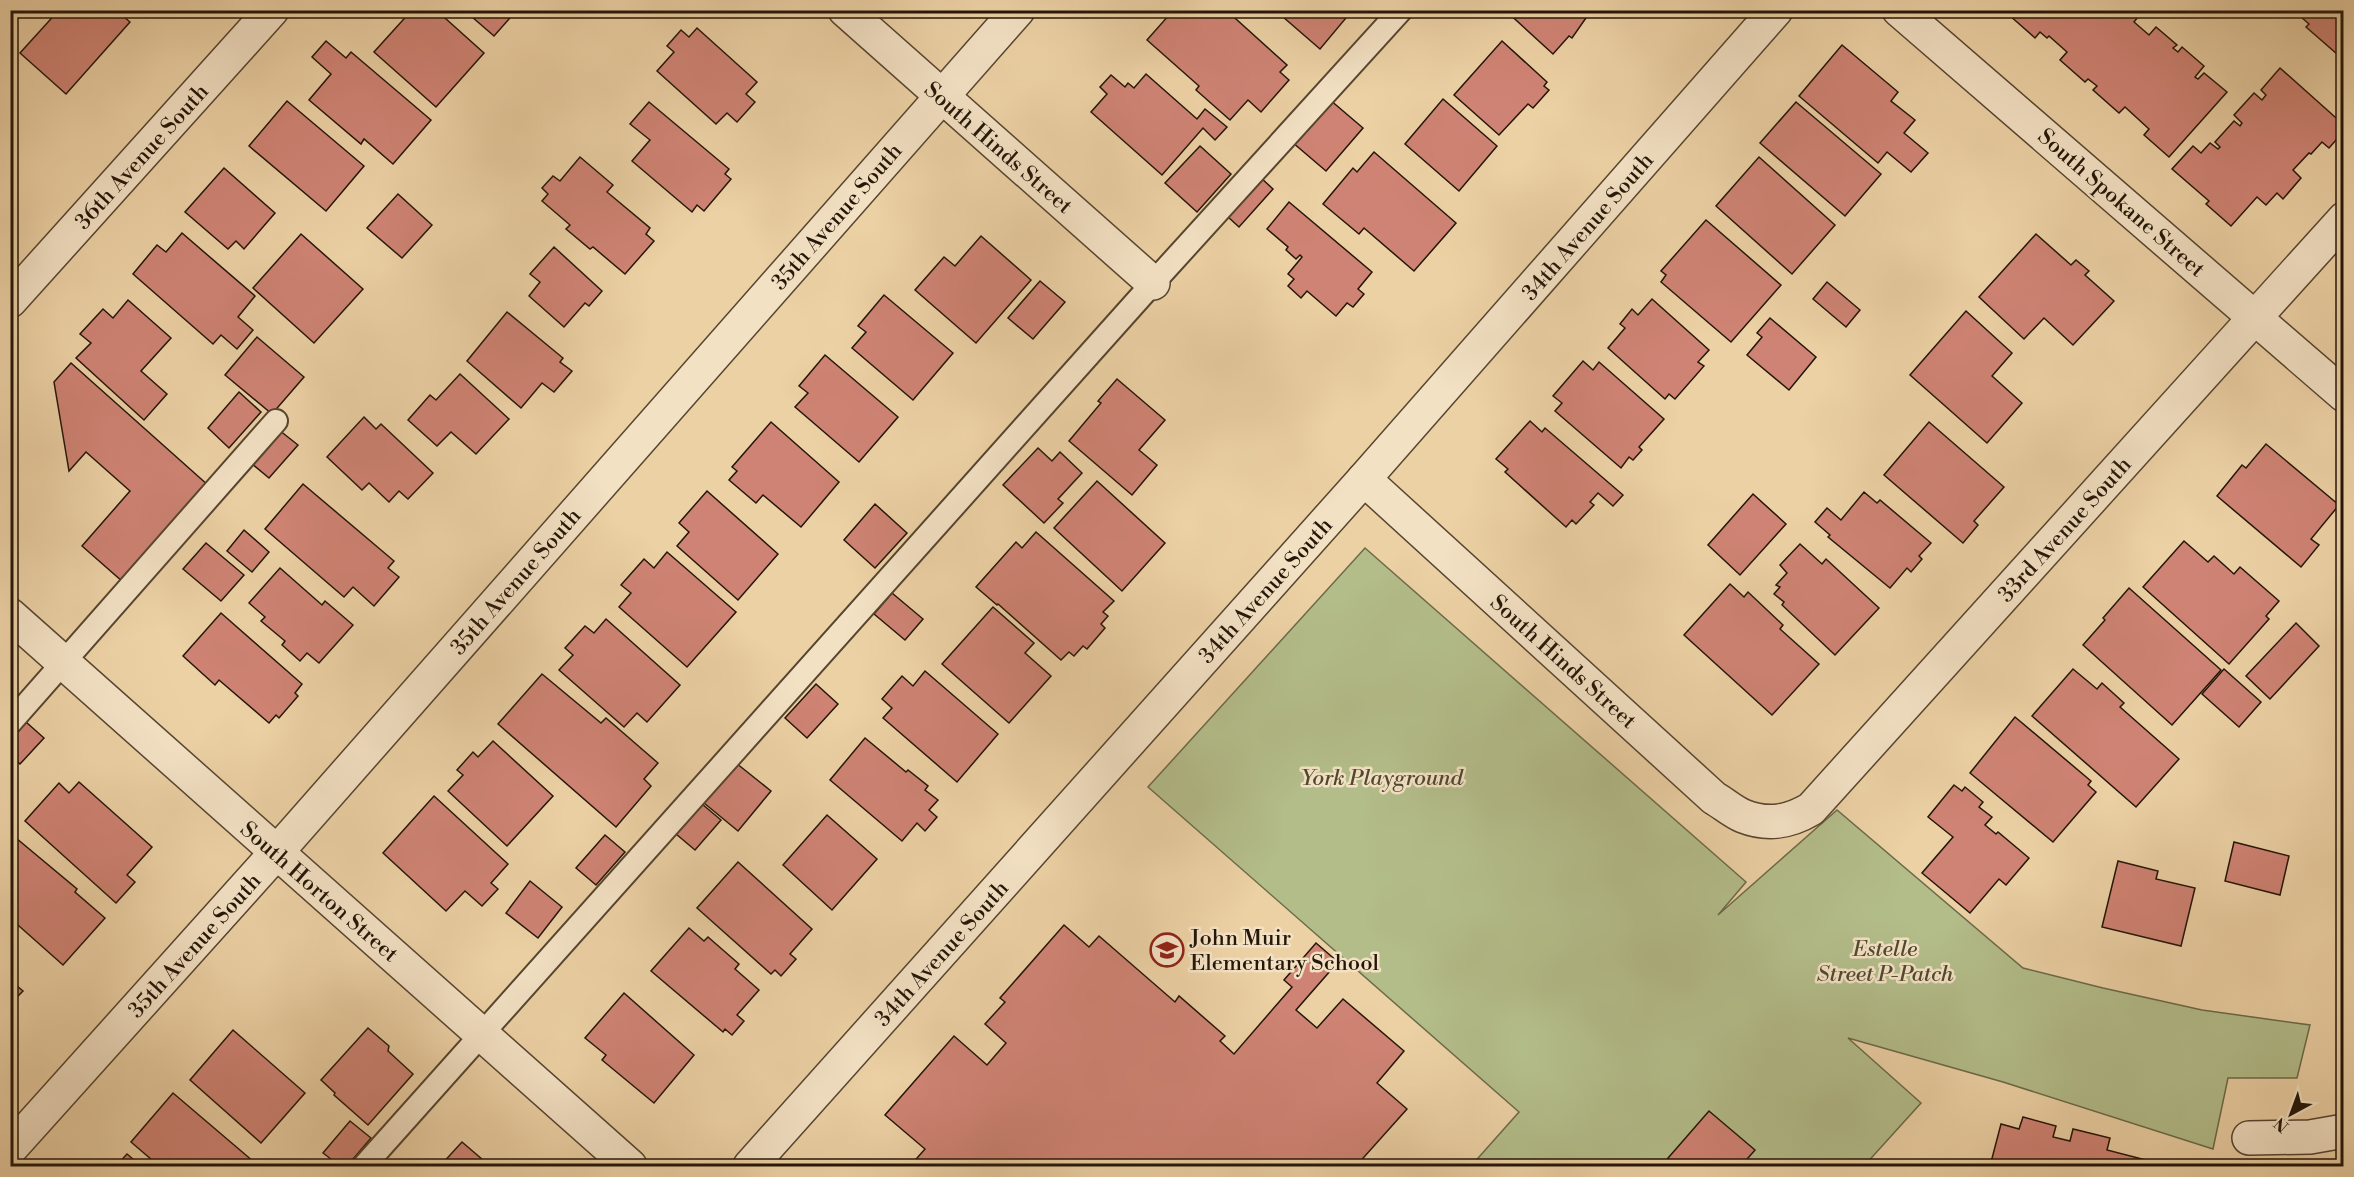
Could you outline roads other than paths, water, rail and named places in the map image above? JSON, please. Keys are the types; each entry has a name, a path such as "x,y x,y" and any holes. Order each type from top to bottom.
{"street":[{"name":"36th Avenue South","path":"10,302 272,10"},
{"name":"South Hinds Street","path":"845,10 1153,283"},
{"name":"35th Avenue South","path":"10,1149 276,853 1018,10"},
{"name":"34th Avenue South","path":"750,1167 1364,479 1776,10"},
{"name":"South Spokane Street","path":"1899,10 2256,317 2343,395"},
{"name":"33rd Avenue South","path":"1775,822 1792,820 1811,809 2343,219"},
{"name":"South Hinds Street","path":"1364,479 1714,798 1742,816 1775,822"},
{"name":"South Horton Street","path":"10,615 630,1167"},
{"path":"2249,1138 2310,1137 2343,1131"}],"lane":[{"path":"364,1167 1153,283 1401,10"},
{"path":"10,723 276,421"}],"place":[{"name":"John Muir Elementary School","path":"1167,950"}],"park label":[{"name":"York Playground","path":"1382,777"},
{"name":"Estelle Street P-Patch","path":"1885,960"}]}
